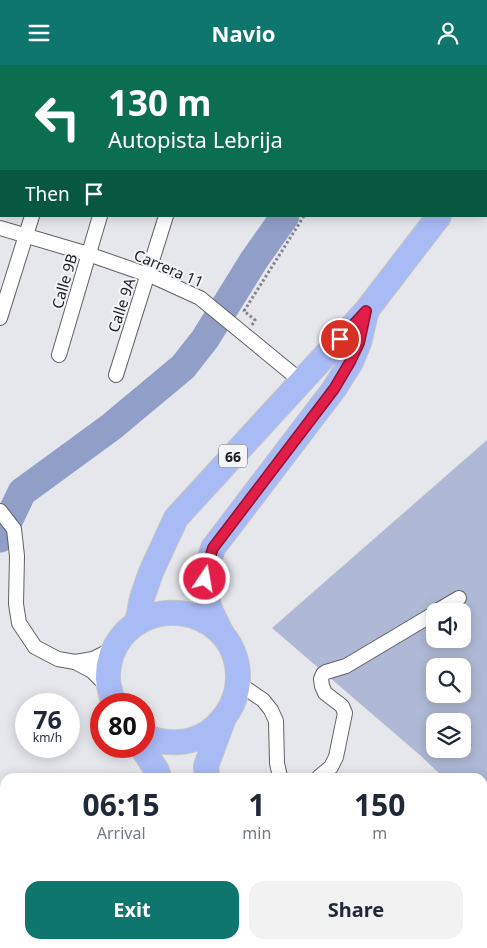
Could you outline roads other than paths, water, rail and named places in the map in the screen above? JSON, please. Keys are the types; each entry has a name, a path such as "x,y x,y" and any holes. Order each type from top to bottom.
{"highway":[{"name":"66","path":"137,623 142,598 151,572 176,518 366,311 438,217"},
{"name":"66","path":"222,634 208,605 205,579 213,548 334,389 359,343 366,311"},
{"path":"111,693 108,675 110,661 115,648 124,634 137,623 154,615 172,612 191,614 208,622 222,634 236,657 238,670 236,697 230,709 222,720 209,732 192,740 175,743 155,741"},
{"path":"207,773 206,766 222,720"},
{"path":"149,758 158,773"}],"street":[{"path":"0,318 32,217"},
{"name":"Calle 9B","path":"59,355 100,217"},
{"name":"Calle 9A","path":"116,375 166,217"},
{"name":"Carrera 11","path":"0,228 88,254 148,275 200,298 302,381"},
{"path":"1,511 14,529 16,603 19,623 35,647 58,659 76,662 93,659 115,648"},
{"path":"451,603 459,598"},
{"path":"324,773 331,767 336,757 345,713 342,706 325,693 321,679 323,674 346,665 426,618"},
{"path":"76,662 92,671 109,693"},
{"path":"238,683 263,701 274,715 279,773"}],"waterway":[{"path":"0,538 22,492 111,427 183,367 205,339 254,260 284,217"}]}
